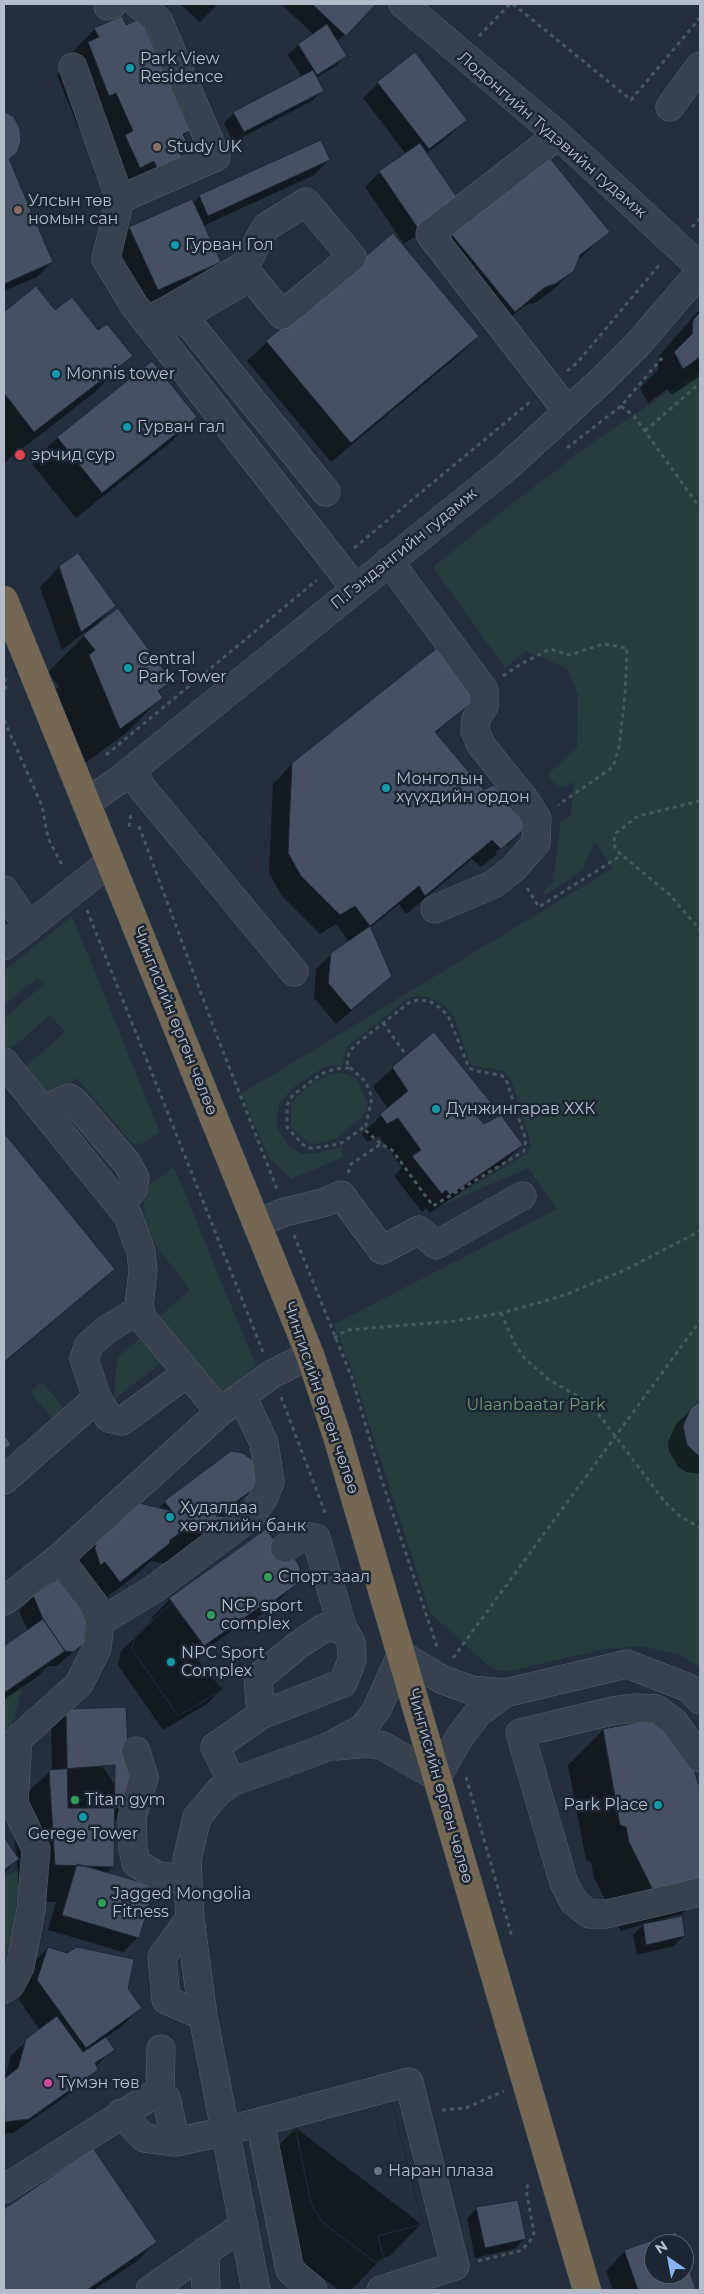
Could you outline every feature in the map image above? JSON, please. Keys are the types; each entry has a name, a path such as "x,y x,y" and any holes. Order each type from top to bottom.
{"highway":[{"name":"Чингисийн өргөн чөлөө","path":"4,600 258,1223 318,1348 337,1436 587,2290"}],"street":[{"path":"120,199 216,157 158,20 138,4"},
{"name":"Лодонгийн Түдэвийн гудамж","path":"402,4 558,136 700,268"},
{"path":"670,107 700,66"},
{"path":"73,67 120,199 106,259 134,306 355,588"},
{"path":"558,136 430,234 568,412"},
{"path":"151,327 179,311 251,276 282,314 352,257 306,202 266,226 245,265 179,311"},
{"name":"П.Гэндэнгийн гудамж","path":"86,803 137,779 355,588 508,466 568,412 636,345 700,272"},
{"path":"179,311 326,492"},
{"path":"389,561 484,690 484,706 476,719 476,731 481,745 525,800 537,819 536,843 514,868 494,884 435,909"},
{"path":"137,779 294,972"},
{"path":"4,946 110,862"},
{"path":"4,890 29,927"},
{"path":"4,1062 121,1206 133,1227 141,1252 143,1271 140,1309 146,1325 220,1412"},
{"path":"258,1223 286,1212 326,1202 341,1195 382,1250 419,1230 436,1245 522,1196"},
{"path":"140,1309 106,1330 89,1345 84,1359 97,1398 108,1418 122,1421 175,1382"},
{"path":"5,1598 58,1558 220,1412 272,1374 318,1348"},
{"path":"100,1622 154,1589 251,1516 263,1499 270,1482 264,1443 242,1396"},
{"path":"4,1480 97,1398"},
{"path":"232,1782 215,1747 261,1715 343,1683 352,1660 351,1642 343,1629 316,1538 303,1536 285,1548"},
{"path":"4,1989 11,1984 20,1967 31,1910 36,1850 9,1806 18,1739 79,1684 97,1648 100,1622 94,1604 58,1558"},
{"path":"261,1715 258,1678 297,1646 325,1627 343,1629"},
{"path":"256,2290 203,2016 190,1918 187,1860 196,1817 219,1791 232,1782 328,1747 363,1728 378,1709 401,1656 450,1682 471,1690 505,1693 627,1664 689,1688 700,1700"},
{"path":"328,1747 368,1743 383,1746 437,1777 459,1738 477,1714 505,1693"},
{"path":"700,1758 674,1722 656,1709 636,1708 612,1712 520,1733 564,1882 574,1902 589,1914 607,1914 700,1892"},
{"path":"136,1751 144,1777 132,1817 133,1848 136,1863 159,1877 174,1877 188,1883"},
{"path":"160,2094 161,2050"},
{"path":"121,2114 144,2138 176,2142 226,2131 409,2082 455,2266 382,2290"},
{"path":"4,2189 153,2095 160,2094 166,2098 176,2142"},
{"path":"260,2122 290,2270 313,2290"},
{"path":"150,2290 244,2224"},
{"path":"205,2252 206,2290"}],"path":[{"path":"462,56 511,4 631,100 700,18"},
{"path":"106,755 577,363 700,219"},
{"path":"645,431 700,383"},
{"path":"621,406 634,416 700,508"},
{"path":"484,690 521,664 550,649 570,655 603,644 626,648 625,695 619,747 613,767 537,819"},
{"path":"4,678 6,683 4,694"},
{"path":"137,779 137,819 215,1031 352,1378 416,1588 440,1655"},
{"path":"700,802 638,816 616,833 614,838 614,848 670,895 700,930"},
{"path":"514,868 539,907 622,856"},
{"path":"349,1068 347,1062 351,1049 410,1002 418,1000 429,1001 442,1009 449,1018 469,1068 476,1071 501,1074 506,1079 526,1146 521,1154 433,1206 392,1150 381,1144 364,1127"},
{"path":"383,1023 406,1055"},
{"path":"349,1068 359,1073 372,1097 364,1127 340,1144 308,1148 287,1127 287,1105 292,1095 321,1074 335,1069 349,1068"},
{"path":"341,1195 350,1164 381,1144"},
{"path":"318,1348 347,1330 455,1321 501,1313 565,1295 649,1258 700,1231"},
{"path":"501,1313 514,1344 525,1359 548,1379 586,1401 594,1408 665,1502 680,1516 700,1528"},
{"path":"447,1666 700,1321"},
{"path":"466,2108 505,2091"},
{"path":"455,2266 520,2251 529,2243 534,2233 526,2189"}],"green space":[{"name":"Ulaanbaatar Park","path":"700,371 700,1668 681,1655 640,1646 606,1649 509,1671 497,1670 489,1666 430,1613 354,1376 334,1324 557,1209 528,1168 432,1210 526,1154 530,1148 530,1140 511,1079 503,1071 471,1065 454,1017 444,1005 419,995 407,999 349,1045 345,1052 342,1068 331,1065 316,1072 294,1087 280,1102 277,1127 289,1146 302,1154 317,1153 342,1146 343,1157 292,1179 269,1158 241,1094 613,868 595,842 583,868 569,880 545,895 543,892 554,880 560,823 571,815 574,782 564,787 559,787 550,780 548,774 577,747 578,696 568,669 526,651 505,668 433,567 506,508 599,438"},
{"path":"72,916 160,1132 143,1143 134,1145 77,1078 51,1098 23,1069 65,1032 50,1015 16,1045 4,1049 4,1018 44,984 37,978 4,1005 4,971"},
{"path":"343,1073 356,1078 367,1102 366,1111 361,1118 337,1138 315,1144 309,1143 290,1126 292,1103 295,1098 314,1082 331,1074"},
{"path":"174,1167 256,1366 223,1394 213,1388 156,1320 190,1290 151,1239 145,1221 144,1201 148,1186"},
{"path":"142,1337 163,1361 114,1400 117,1357"},
{"path":"42,1382 70,1415 58,1425 30,1392"},
{"path":"23,1685 4,1753 4,1698"},
{"path":"20,1868 14,1926 4,1964 4,1879"}],"building":[{"path":"312,4 376,4 346,36"},
{"name":"Park View Residence","path":"122,16 126,25 141,18 190,131 183,134 189,147 179,151 183,159 158,170 154,161 140,168 125,135 133,131 116,93 109,96 88,42 99,37 94,28"},
{"path":"327,24 347,56 317,75 298,44"},
{"path":"415,52 467,120 429,149 377,82"},
{"path":"313,70 324,91 244,132 233,112"},
{"name":"Улсын төв номын сан","path":"4,111 14,117 20,129 21,141 17,153 9,159 53,262 4,284"},
{"path":"321,140 330,160 208,216 199,195"},
{"path":"420,143 460,202 419,230 379,171"},
{"path":"548,156 610,232 580,255 574,271 555,284 545,287 515,312 452,235"},
{"name":"Гурван Гол","path":"192,199 221,262 158,290 129,227"},
{"path":"393,233 479,336 351,443 266,341"},
{"name":"Monnis tower","path":"36,286 55,310 72,297 98,330 107,324 133,356 34,432 4,393 4,312"},
{"path":"700,312 700,357 683,369 674,352 692,334 693,320"},
{"name":"Гурван гал","path":"152,361 197,417 102,493 57,437"},
{"path":"78,553 116,606 81,632 59,566"},
{"name":"Central Park Tower","path":"118,608 172,681 158,691 163,698 120,729 89,655 95,650 83,635"},
{"name":"Монголын хүүхдийн ордон","path":"437,648 479,697 435,732 484,790 494,785 527,827 501,849 492,840 425,896 419,886 370,926 355,906 340,915 301,876 288,853 292,763"},
{"path":"370,926 392,976 351,1010 328,983 331,953"},
{"name":"Дүнжингарав ХХК","path":"434,1032 492,1104 477,1116 484,1124 501,1115 523,1145 450,1195 446,1190 442,1194 412,1156 421,1150 398,1118 387,1124 380,1114 408,1091 392,1067"},
{"path":"4,1133 115,1269 4,1362"},
{"path":"700,1401 700,1457 687,1445 683,1426 691,1408"},
{"path":"4,1435 11,1444 4,1450"},
{"name":"Худалдаа хөгжлийн банк","path":"231,1451 243,1453 252,1460 258,1469 255,1488 216,1516 225,1517 204,1534 184,1530 120,1582 105,1562 100,1565 95,1548 98,1535 139,1503 172,1511 164,1501"},
{"path":"266,1529 283,1552 287,1549 299,1565 301,1574 297,1584 271,1603 267,1602 204,1646 169,1598"},
{"path":"60,1577 92,1622 90,1639 73,1652 65,1651 43,1619 33,1595"},
{"name":"NPC Sport Complex","path":"172,1603 204,1646 194,1653 224,1689 178,1716 132,1649 135,1635"},
{"name":"NPC Sport Complex","path":"172,1603 204,1646 194,1653 224,1689 178,1716 132,1649 135,1635"},
{"path":"43,1619 65,1651 4,1693 4,1646"},
{"path":"126,1707 131,1808 68,1808 66,1709"},
{"name":"Park Place","path":"665,1717 693,1765 698,1784 700,1784 700,1884 656,1896 629,1842 626,1827 620,1825 603,1729"},
{"name":"Gerege Tower","path":"115,1765 114,1867 55,1865 49,1770"},
{"path":"4,1837 19,1859 4,1870"},
{"path":"77,1864 155,1886 139,1938 62,1915"},
{"path":"682,1916 685,1936 646,1945 643,1924"},
{"path":"48,1947 67,1953 77,1947 134,1959 128,1989 142,2008 86,2048 37,1980"},
{"name":"Түмэн төв","path":"57,2016 83,2052 106,2037 115,2050 95,2063 98,2070 29,2119 5,2122 4,2079 18,2068 26,2039"},
{"name":"Наран плаза","path":"391,2099 423,2224 378,2236 384,2259 375,2262 323,2223 311,2203 295,2127"},
{"name":"Наран плаза","path":"391,2099 423,2224 378,2236 384,2259 375,2262 323,2223 311,2203 295,2127"},
{"path":"93,2148 157,2242 87,2290 4,2290 4,2209"},
{"path":"518,2200 526,2239 485,2248 476,2207"},
{"path":"644,2243 644,2284 694,2284 696,2290 638,2290 624,2250"}],"place":[{"name":"Park View Residence","path":"130,68"},
{"name":"Study UK","path":"157,147"},
{"name":"Улсын төв номын сан","path":"18,210"},
{"name":"Гурван Гол","path":"175,245"},
{"name":"Monnis tower","path":"56,374"},
{"name":"Гурван гал","path":"127,427"},
{"name":"эрчид сур","path":"20,455"},
{"name":"Central Park Tower","path":"128,668"},
{"name":"Монголын хүүхдийн ордон","path":"386,788"},
{"name":"Дүнжингарав ХХК","path":"436,1109"},
{"name":"Худалдаа хөгжлийн банк","path":"170,1517"},
{"name":"Спорт заал","path":"268,1577"},
{"name":"NCP sport complex","path":"211,1615"},
{"name":"NPC Sport Complex","path":"171,1662"},
{"name":"Titan gym","path":"75,1800"},
{"name":"Park Place","path":"658,1805"},
{"name":"Gerege Tower","path":"83,1817"},
{"name":"Jagged Mongolia Fitness","path":"102,1903"},
{"name":"Түмэн төв","path":"48,2083"},
{"name":"Наран плаза","path":"378,2171"}]}
